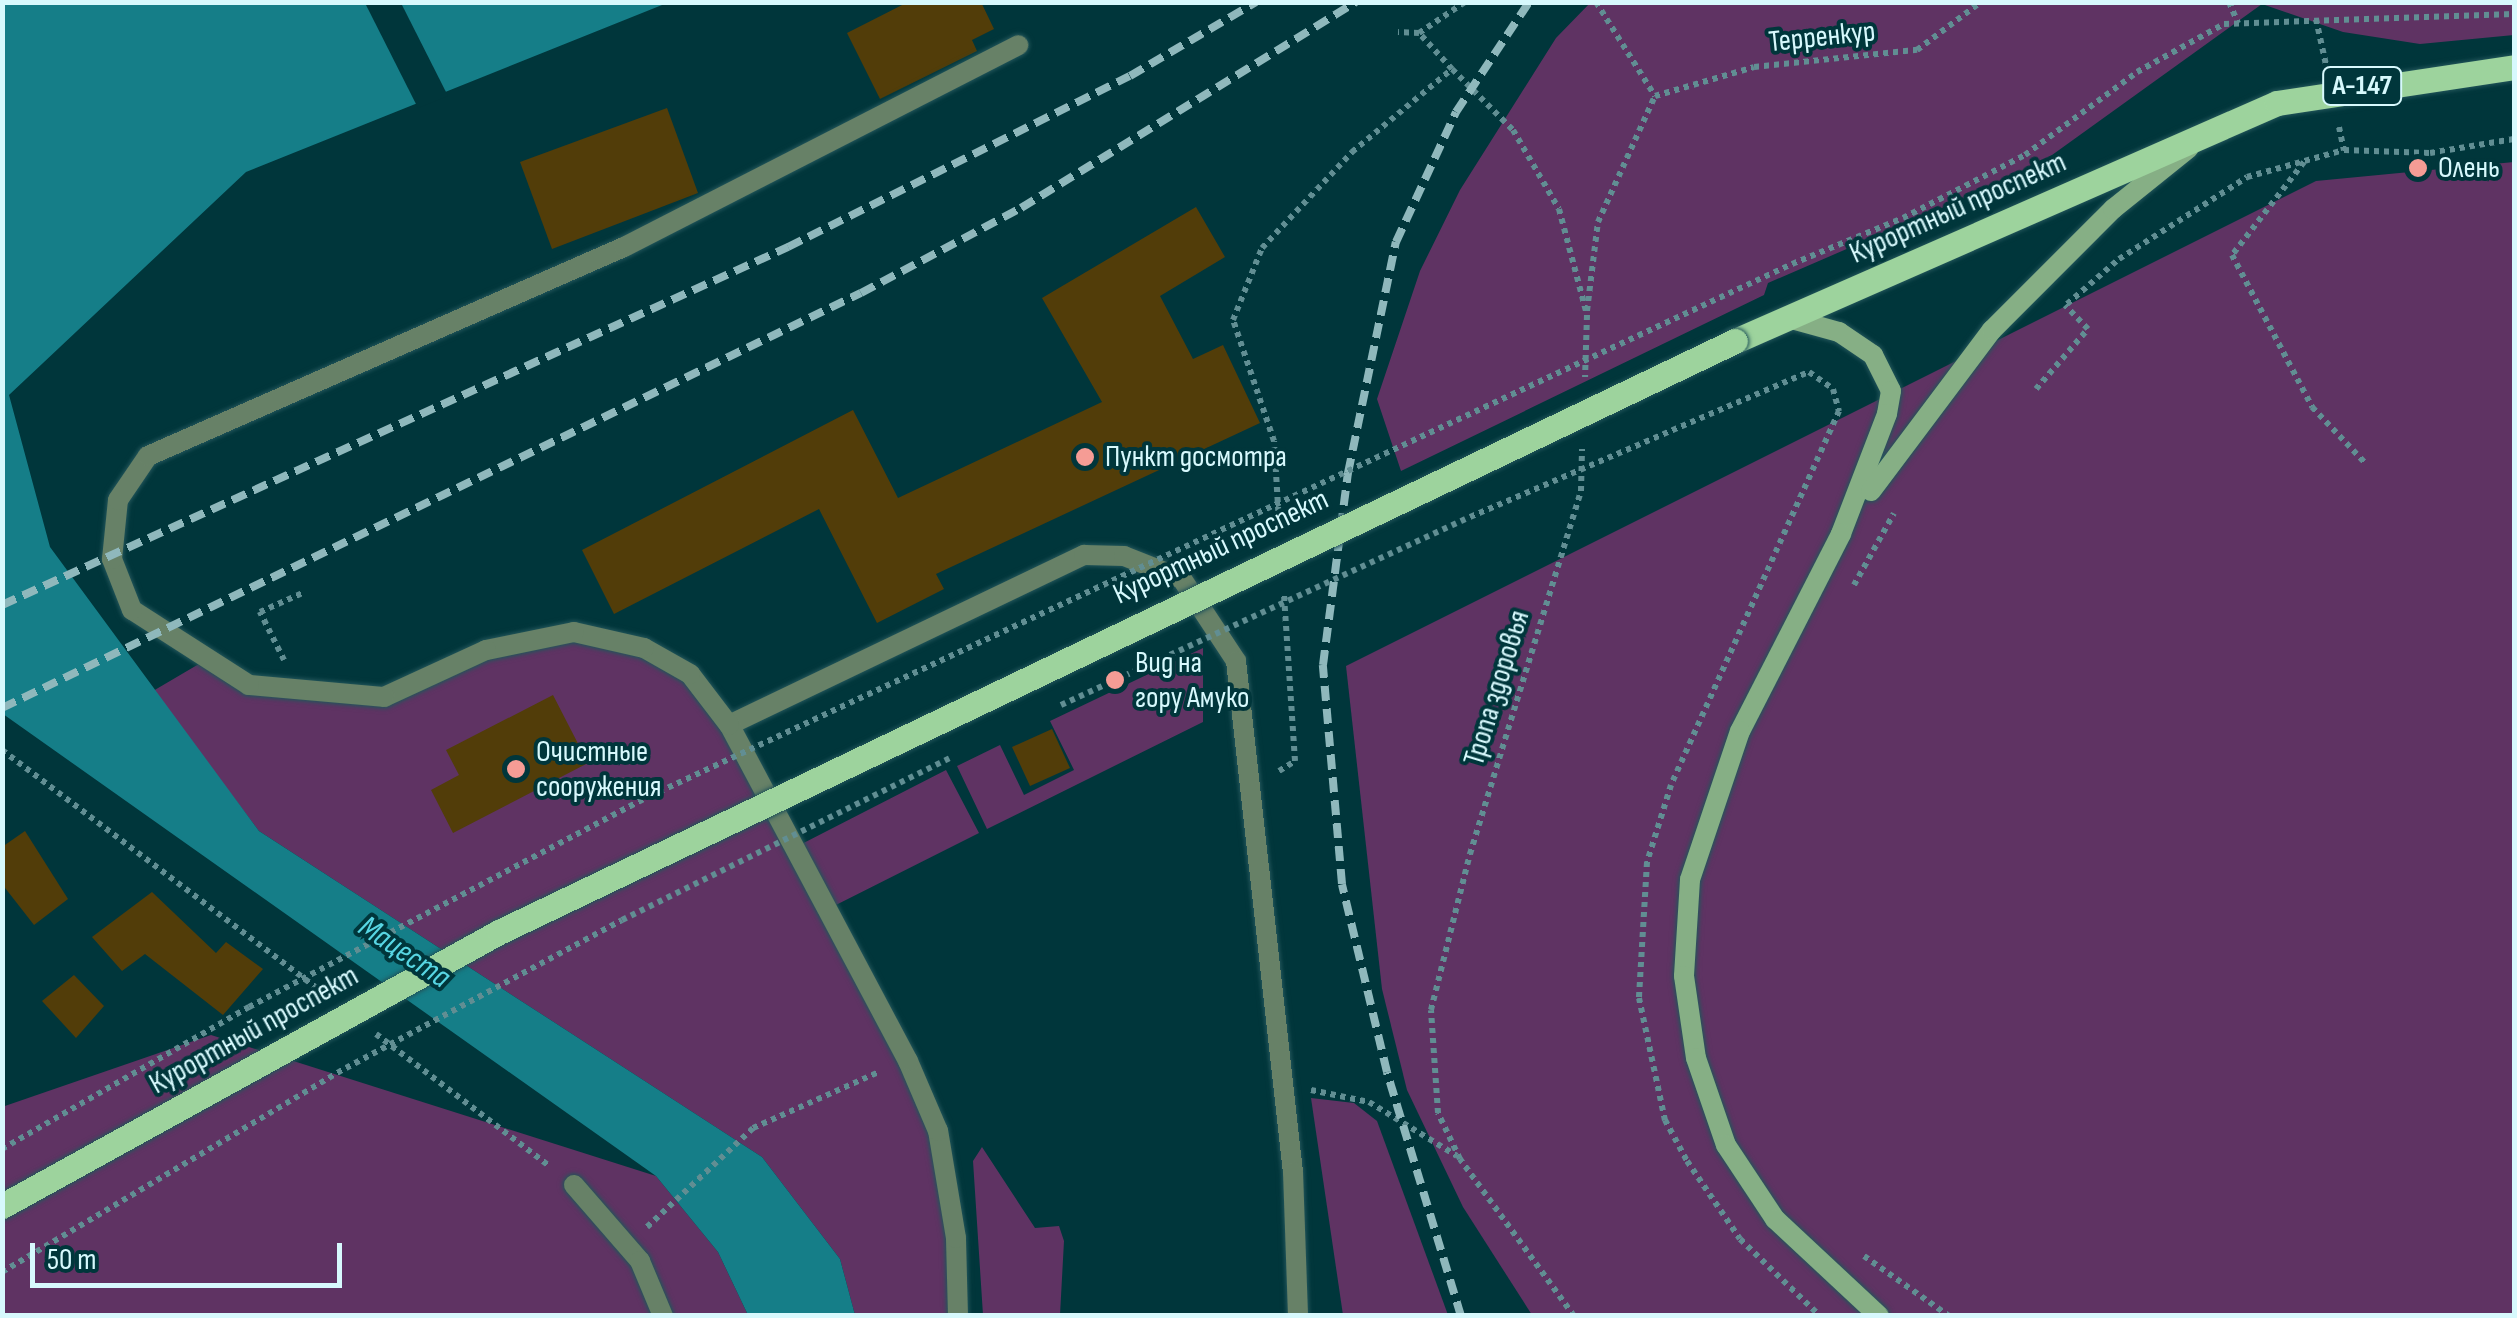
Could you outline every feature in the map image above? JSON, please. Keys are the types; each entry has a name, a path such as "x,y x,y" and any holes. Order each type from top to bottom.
{"main road":[{"name":"Курортный проспект","path":"2,1206 499,932 1735,341 2277,103 2514,67"},
{"name":"А-147","path":"1841,534 1992,330 2113,209 2214,128"},
{"path":"1792,319 1839,332 1872,355 1890,391 1879,450 1841,534 1740,731 1690,880 1684,976 1696,1058 1726,1145 1775,1219 1878,1316"}],"lane":[{"path":"958,1316 948,1178 938,1131 908,1061 729,724 690,674 644,648 574,632 486,650 384,697 249,685 132,610 112,559 118,500 148,456 624,247 1018,45"},
{"path":"729,724 1084,555 1124,556 1182,579 1236,661 1253,778 1288,1134 1298,1316"},
{"path":"574,1185 640,1261 663,1316"}],"path":[{"path":"1398,32 1419,32 1465,2"},
{"path":"1584,393 1587,316 1598,222 1655,96 1596,2"},
{"name":"Терренкур","path":"1655,96 1754,67 1917,50 1981,2"},
{"path":"2229,2 2238,23"},
{"path":"2,1149 249,1006 650,796 1792,264 1903,218 2025,154 2137,72 2224,24 2514,14"},
{"path":"1419,32 1513,130 1559,209 1587,316"},
{"path":"1280,535 1274,441 1232,320 1262,248 1352,152 1452,69"},
{"path":"2054,315 2119,259 2247,177 2344,150 2430,153 2514,139"},
{"path":"2304,161 2232,255 2312,408 2366,464"},
{"path":"2036,389 2088,329 2066,305"},
{"path":"1047,711 1470,516 1809,372"},
{"name":"Тропа здоровья","path":"1574,1316 1460,1158 1438,1113 1432,1010 1470,854 1581,491 1583,432"},
{"path":"1849,594 1898,507"},
{"path":"1253,778 1287,770 1294,761 1283,573"},
{"path":"300,692 260,612 305,592"},
{"path":"2,750 330,999"},
{"path":"2,1272 346,1068 622,920 960,753"},
{"path":"360,1022 574,1185"},
{"path":"663,1210 753,1128 908,1061"},
{"path":"1310,1090 1370,1102 1460,1158"},
{"path":"1857,1250 1949,1316"}],"shaded area":[{"path":"1591,2 2514,2 2514,35 2420,44 2343,32 2262,4 2034,168 1768,283 1764,295 1401,471 1377,399 1420,271 1460,190 1556,38"},
{"path":"2514,162 2514,1315 1532,1315 1463,1207 1407,1090 1382,989 1346,666 2316,181"},
{"path":"574,632 690,674 729,725 786,852 946,770 979,833 818,914 857,966 938,1131 954,1315 855,1315 840,1259 762,1157 259,831 153,691 204,661 249,685 384,697 486,650"},
{"path":"1203,648 1203,722 987,829 957,766 1000,745 1024,795 1074,770 1050,721"},
{"path":"211,1035 656,1176 718,1252 748,1315 3,1315 2,1107"},
{"path":"1311,1098 1354,1103 1377,1121 1448,1315 1343,1315"},
{"path":"982,1147 1035,1228 1059,1226 1064,1241 1060,1315 983,1315 973,1161"}],"water":[{"name":"Мацеста","path":"3,3 667,3 246,172 9,395 50,547 259,831 762,1157 840,1259 855,1315 748,1315 718,1252 656,1176 3,714"}],"pier":[{"path":"365,3 401,3 448,96 418,108"}],"building":[{"path":"908,2 981,2 994,29 972,40 977,51 880,99 847,33"},
{"path":"667,108 698,193 552,249 520,162"},
{"path":"1196,207 1225,257 1160,296 1193,359 1223,345 1260,423 936,574 944,589 877,623 819,509 614,614 582,550 853,410 898,498 1102,402 1042,298"},
{"name":"Очистные сооружения","path":"553,695 588,763 453,833 431,790 459,775 446,750"},
{"path":"1052,729 1070,768 1030,786 1012,747"},
{"path":"25,831 68,899 34,925 2,884 2,847"},
{"path":"152,892 216,953 226,942 263,969 223,1015 145,954 122,971 92,937"},
{"path":"74,975 104,1006 76,1038 42,1001"}],"railway":[{"path":"2,605 788,247 1130,76 1256,2"},
{"path":"2,708 861,293 1021,208 1356,2"},
{"path":"1461,1316 1387,1072 1342,884 1323,665 1348,473 1396,242 1456,112 1529,2"}],"place":[{"name":"Олень","path":"2418,168"},
{"name":"Пункт досмотра","path":"1085,457"},
{"name":"Вид на гору Амуко","path":"1115,680"},
{"name":"Очистные сооружения","path":"516,769"}]}
